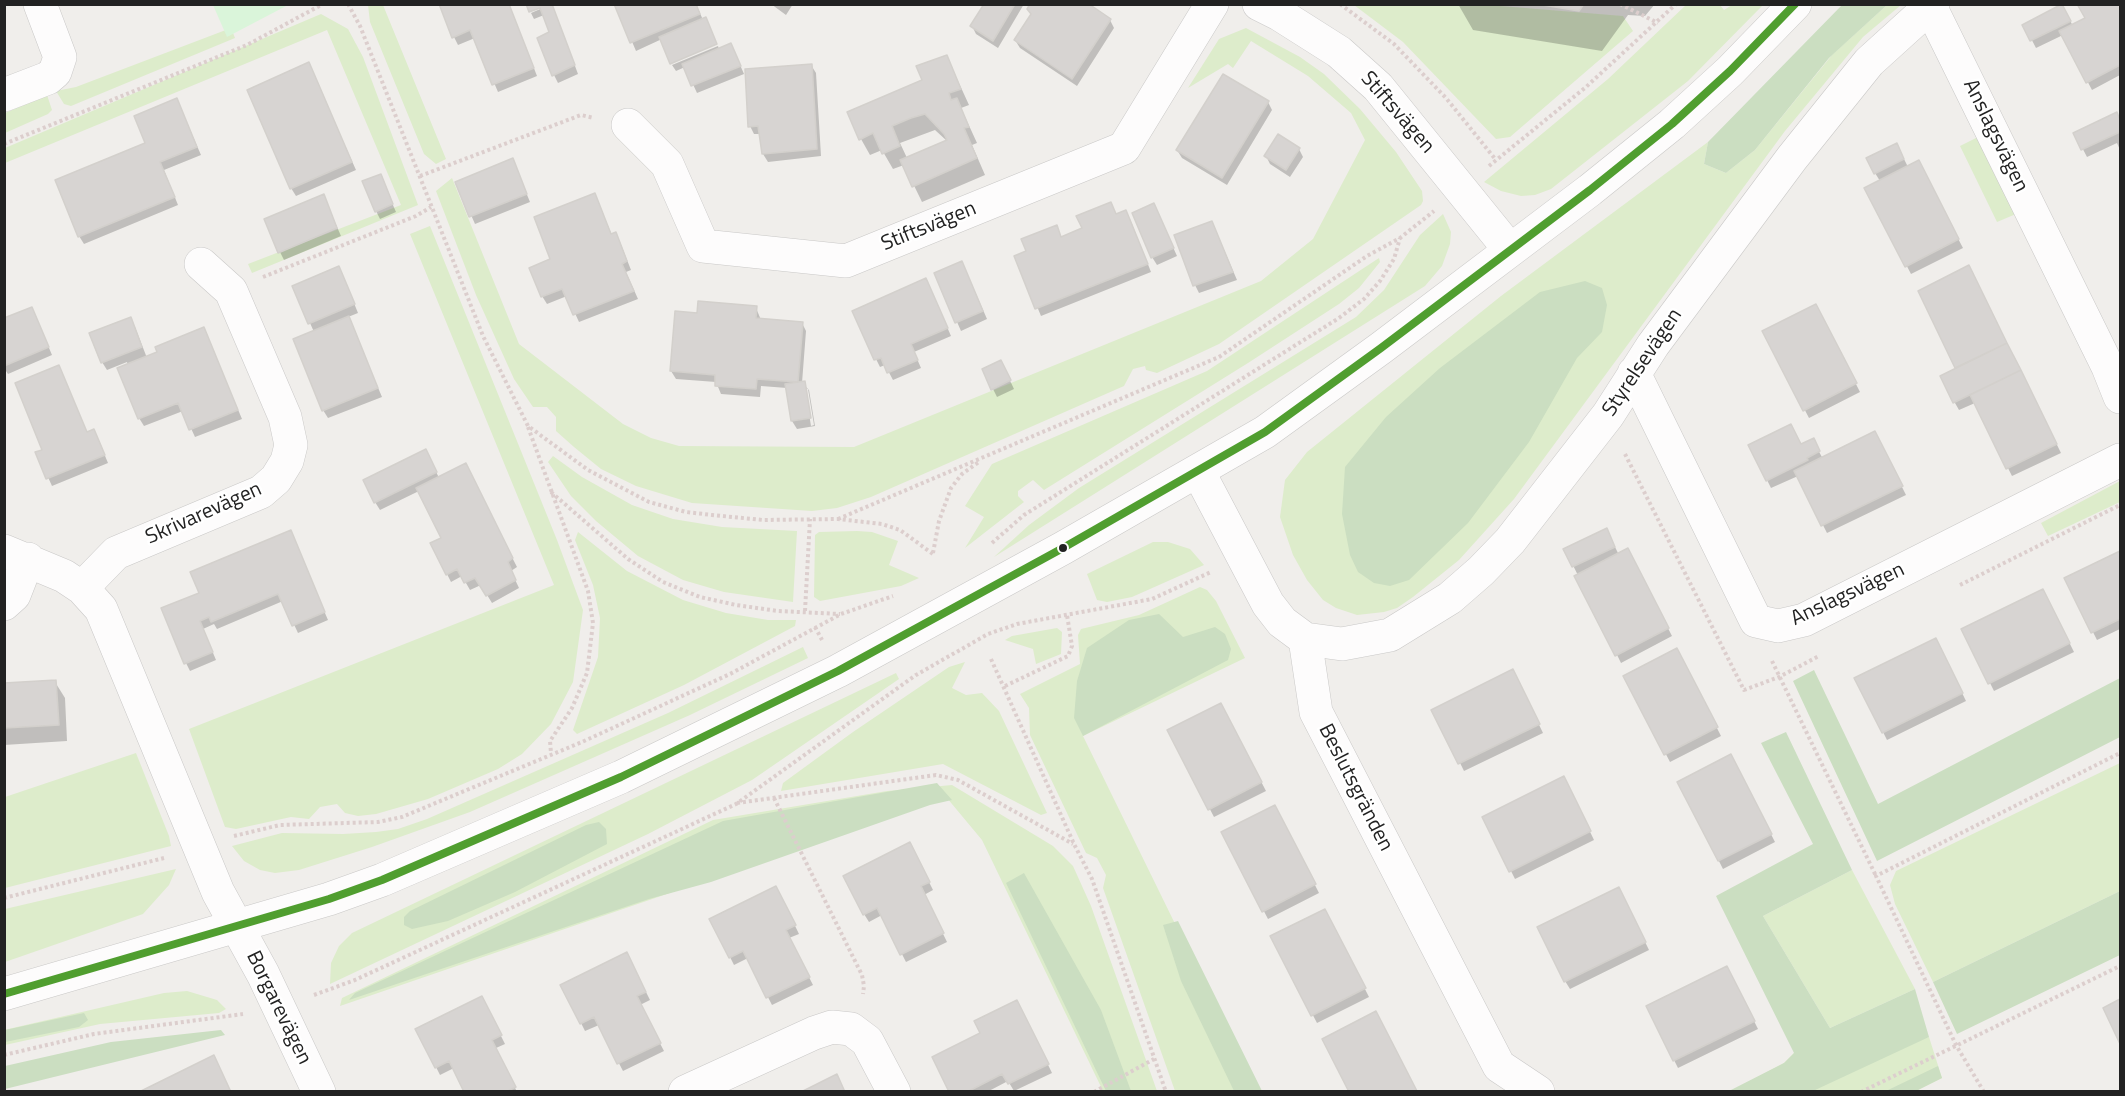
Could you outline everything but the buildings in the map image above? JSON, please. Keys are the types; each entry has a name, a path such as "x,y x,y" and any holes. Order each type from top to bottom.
{"street":[{"path":"4,95 48,78 55,72 60,57 40,4"},
{"name":"Stiftsvägen","path":"628,125 667,164 703,246 846,261 1124,148 1212,4"},
{"name":"Stiftsvägen","path":"1259,4 1339,52 1378,87 1510,250"},
{"path":"4,994 329,899 382,880 621,777 838,671 1265,432 1510,250 1672,124 1730,71 1795,4"},
{"name":"Styrelsevägen","path":"1305,639 1342,644 1390,635 1450,598 1510,541 1608,415 1634,373 1829,111 1869,62 1932,5"},
{"name":"Anslagsvägen","path":"1932,5 2121,397"},
{"name":"Skrivarevägen","path":"82,588 116,553 261,492 276,479 287,461 291,445 285,417 231,291 201,264"},
{"path":"1634,373 1756,621"},
{"name":"Anslagsvägen","path":"1756,621 1778,626 1804,620 2121,460"},
{"path":"1198,471 1242,557 1282,622 1305,639"},
{"path":"4,604 14,594 16,555 64,576 82,588 101,609 111,627 218,892 237,925"},
{"name":"Beslutsgränden","path":"1305,639 1316,712 1499,1066 1538,1092"},
{"name":"Borgarevägen","path":"237,925 319,1092"},
{"path":"685,1092 813,1033 832,1027 851,1029 867,1041 894,1092"}],"path":[{"path":"4,144 247,45 313,7 323,4"},
{"path":"348,4 360,26 483,336 508,391 528,426 550,492 588,591 593,623 587,672 572,708 550,741 552,753"},
{"path":"1340,4 1394,44 1446,98 1496,160 1586,87 1676,4"},
{"path":"1620,4 1658,23"},
{"path":"420,176 581,115 628,125"},
{"path":"231,291 416,216 431,207"},
{"path":"838,519 1219,357 1367,256 1400,238 1437,208"},
{"path":"988,546 1024,515 1339,318 1364,299 1394,259 1400,238"},
{"path":"528,426 588,470 648,501 686,512 763,519 838,519 882,524 900,530 933,554 939,521 951,488 962,474 986,456"},
{"path":"550,492 628,559 663,582 700,597 736,605 778,611 842,614"},
{"path":"805,612 810,519"},
{"path":"4,1056 94,1034 222,1018 279,1007 355,980 736,804 916,675 988,634 1017,624 1152,599 1242,557"},
{"path":"4,898 280,825 378,822 402,817 730,674 842,614 900,594"},
{"path":"1005,686 1068,656 1072,646 1067,615"},
{"path":"1756,621 1779,677 1956,1045 1984,1092"},
{"path":"991,659 1092,879 1166,1092"},
{"path":"1876,876 2121,753"},
{"path":"736,804 936,775 958,780 1074,844"},
{"path":"774,798 862,975 864,986 851,1029"},
{"path":"1861,1092 2121,966"},
{"path":"1094,1092 1154,1059"}],"green space":[{"path":"213,5 288,5 227,37"},
{"path":"368,5 383,5 446,159 436,164 424,154 370,22"},
{"path":"1354,5 1489,5 1623,16 1633,31 1510,137 1496,139 1403,42"},
{"path":"1686,5 1720,5 1724,10 1732,5 1763,5 1688,81 1551,189 1535,195 1521,196 1501,191 1484,182 1608,79"},
{"path":"1842,5 1887,5 1829,58 1755,150 1726,173 1704,164 1708,142"},
{"path":"1887,5 1901,5 1863,37 1785,131 1514,499 1459,560 1413,597 1397,608 1384,612 1357,615 1336,608 1323,600 1307,580 1293,555 1280,517 1285,480 1307,452 1501,296 1708,142 1704,164 1726,173 1755,150 1832,55"},
{"path":"321,14 348,29 363,57 418,205 252,273 248,264 401,205 327,30 5,163 5,148"},
{"path":"231,28 235,38 71,106 64,104 56,91 76,87"},
{"path":"1246,28 1300,57 1324,74 1360,109 1396,152 1422,191 1421,205 1219,344 1157,373 1146,370 1145,366 1133,369 1124,386 871,497 837,508 812,511 692,503 636,486 601,469 556,431 556,417 547,407 533,407 514,379 476,295 436,191 452,178 519,344 623,424 651,438 679,446 854,447 1261,281 1313,239 1365,140 1351,113 1308,76 1251,41 1233,68 1228,64 1188,88 1219,39"},
{"path":"47,95 52,110 48,114 5,133 5,113"},
{"path":"1978,137 2016,214 1997,222 1960,146"},
{"path":"1443,214 1451,232 1450,244 1442,266 1425,286 994,557 1029,525 1079,488 1356,317 1384,290 1420,235"},
{"path":"430,226 583,610 573,682 551,724 522,754 498,769 428,799 376,814 358,816 345,813 337,804 320,807 309,819 291,817 236,829 225,827 189,729 554,585 410,234"},
{"path":"1379,258 1380,262 1359,288 1339,304 1248,363 1044,490 1033,480 1018,491 1018,496 1024,502 965,548 984,517 965,506 992,464 1207,371"},
{"path":"1585,281 1602,288 1607,305 1602,332 1577,358 1529,442 1468,523 1409,580 1390,586 1374,583 1358,572 1350,555 1342,514 1345,467 1386,417 1440,368 1540,292"},
{"path":"553,456 582,477 632,505 673,519 722,527 797,531 793,602 724,592 683,580 638,556 596,521 571,496 548,462"},
{"path":"2120,481 2120,502 2048,536 2041,523"},
{"path":"578,532 627,571 683,600 726,613 768,620 796,620 795,626 684,685 577,734 573,730 598,657 600,618 593,585 575,540"},
{"path":"819,532 872,532 898,541 889,565 919,578 901,586 820,601 814,597 815,535"},
{"path":"1153,542 1168,542 1190,549 1204,565 1132,597 1107,602 1097,600 1087,574"},
{"path":"1200,587 1207,590 1216,601 1245,658 1083,736 1257,1091 1175,1091 1103,888 1106,875 1097,858 1086,853 1030,735 1029,708 1020,694 1080,664 1078,635 1081,629 1139,615"},
{"path":"1159,614 1183,637 1215,627 1225,634 1231,649 1228,660 1083,736 1074,718 1077,681 1087,648 1129,620"},
{"path":"1057,628 1062,632 1061,654 1036,664 1033,649 1005,640 1012,636"},
{"path":"803,647 808,658 690,715 470,812 372,847 299,870 275,873 260,870 244,861 232,846 282,833 376,832 398,829 427,819 668,713"},
{"path":"965,662 952,688 966,695 982,693 999,711 1047,813 1041,815 943,764 781,791 783,783 853,732 949,667"},
{"path":"1814,670 1878,804 2120,678 2120,737 1877,861 1793,681"},
{"path":"896,673 899,679 752,780 648,834 330,984 331,963 339,946 352,933"},
{"path":"1786,732 1852,870 1763,916 1830,1028 1915,989 1929,1037 1813,1091 1729,1091 1784,1063 1794,1053 1716,896 1813,844 1761,743"},
{"path":"136,753 171,846 5,888 5,797"},
{"path":"2120,763 2120,891 1933,982 1895,904 1890,885 1896,871"},
{"path":"937,783 952,800 930,805 711,882 649,899 349,1000 355,993 723,821"},
{"path":"952,785 1053,846 1073,866 1091,906 1157,1091 1103,1091 982,840 947,798 340,1006 342,998 713,820 887,791"},
{"path":"599,822 606,829 607,844 515,892 448,921 412,929 404,925 404,917 410,911 586,825"},
{"path":"176,869 169,885 143,914 5,962 5,909"},
{"path":"1852,870 1915,989 1830,1028 1763,916"},
{"path":"1024,873 1101,1010 1131,1091 1106,1091 1006,883"},
{"path":"2120,891 2120,955 1957,1034 1933,982"},
{"path":"1178,921 1262,1091 1234,1091 1181,981 1163,925"},
{"path":"187,991 217,1000 226,1009 219,1013 100,1024 5,1045 4,1030 164,993"},
{"path":"84,1013 88,1020 79,1027 5,1042 5,1030"},
{"path":"221,1030 225,1035 5,1089 5,1066 111,1042"},
{"path":"1929,1037 1942,1078 1916,1091 1729,1092 1784,1063 1794,1053 1829,1056"},
{"path":"1938,1066 1942,1078 1916,1091 1886,1091"}],"transit line":[{"path":"4,994 329,899 382,880 621,777 838,671 1063,548 1265,432 1381,348 1590,190 1672,124 1730,71 1795,4"}]}
